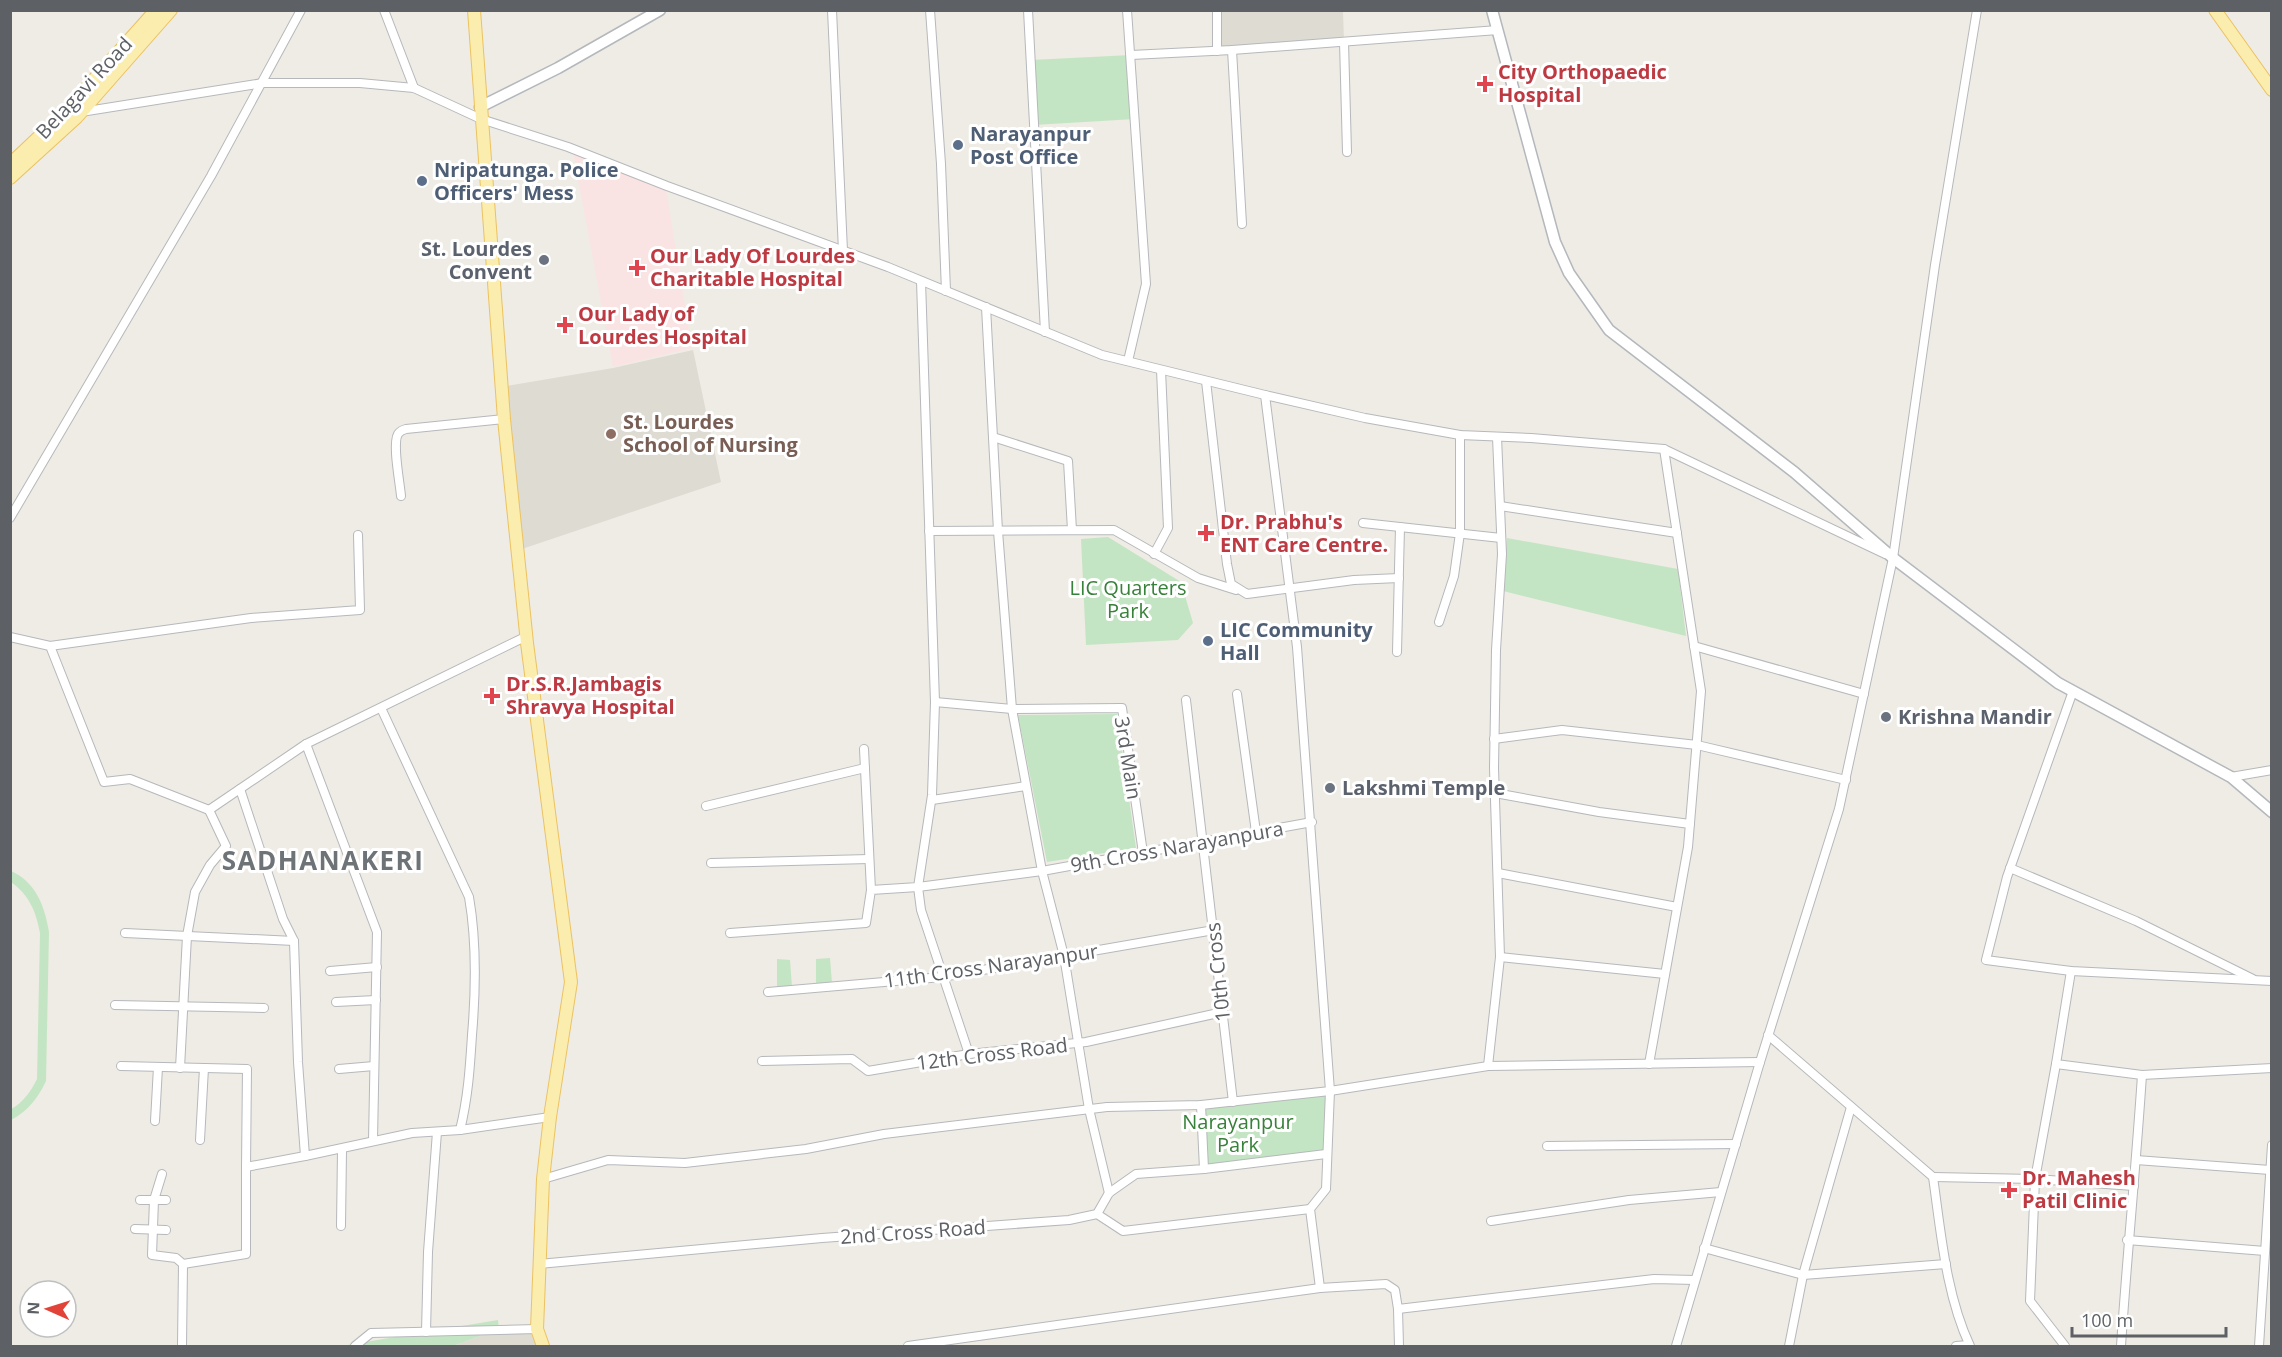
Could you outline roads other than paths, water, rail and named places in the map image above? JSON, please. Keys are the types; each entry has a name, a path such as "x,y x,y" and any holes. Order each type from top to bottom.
{"main road":[{"name":"Belagavi Road","path":"10,164 63,113 156,10"},
{"path":"10,178 81,112 171,10"},
{"path":"474,10 504,419 527,636 571,982 549,1117 543,1179 537,1329 543,1347"},
{"path":"2215,10 2271,90"}],"street":[{"path":"10,518 263,83 301,10"},
{"path":"384,10 414,88"},
{"path":"481,113 660,10"},
{"path":"832,10 843,251"},
{"path":"930,10 941,164 946,291"},
{"path":"1028,10 1045,332"},
{"path":"1127,10 1146,284 1128,361"},
{"path":"1217,10 1217,51"},
{"path":"1492,10 1555,242 1569,273 1609,330 1794,472 1893,558 2058,683 2231,777 2271,812"},
{"path":"1676,1347 1846,780 1893,558 1935,265 1977,10"},
{"path":"1131,56 1498,30"},
{"path":"1344,42 1347,152"},
{"path":"1232,50 1242,224"},
{"path":"81,112 263,83 360,83 414,88 674,189 921,281 1102,355 1365,418 1460,435 1664,449 1893,558"},
{"path":"921,281 935,702 932,800 918,887 921,910 969,1054"},
{"path":"986,307 998,531 1012,709 1042,872 1064,956 1080,1042 1089,1109 1109,1193"},
{"path":"1154,554 1168,528 1161,370"},
{"path":"1206,381 1227,564 1231,584 1247,594"},
{"path":"1265,395 1290,587 1312,822 1330,1091 1326,1189 1310,1209 1123,1231 1097,1214 1109,1193 1136,1174 1204,1169 1326,1154"},
{"path":"401,496 396,446 400,432 406,429 504,419"},
{"path":"1439,622 1454,576 1460,533 1460,435"},
{"path":"993,437 1068,461 1072,530"},
{"path":"1488,1066 1500,957 1494,739 1501,538 1497,437"},
{"path":"1649,1064 1690,824 1701,691 1664,449"},
{"path":"1500,506 1677,533"},
{"path":"1363,523 1501,538"},
{"path":"1397,652 1400,527"},
{"path":"929,531 1114,530 1197,578 1247,594 1354,580 1399,578"},
{"path":"10,637 50,646 251,618 360,610 358,535"},
{"path":"209,810 306,744 527,636"},
{"path":"50,646 104,782 130,779 209,810 226,846 210,865 195,891 187,936 180,1068"},
{"path":"1694,646 1864,694"},
{"path":"2073,692 2010,868 1986,960 2072,971 2271,981"},
{"path":"1237,694 1256,832"},
{"name":"10th Cross","path":"1186,700 1233,1102"},
{"path":"935,702 1012,709"},
{"path":"381,708 469,897 474,923 476,984 468,1096 460,1130"},
{"name":"3rd Main","path":"1012,709 1122,708 1143,853"},
{"path":"1494,739 1562,730 1697,745 1846,780"},
{"path":"306,744 377,933 373,1141"},
{"path":"730,933 866,923 870,890 864,749"},
{"path":"705,806 865,768"},
{"path":"2231,777 2271,770"},
{"path":"932,800 1026,786"},
{"path":"240,789 283,919 294,941 298,1062 305,1156"},
{"path":"1495,793 1599,812 1690,824"},
{"name":"9th Cross Narayanpura","path":"870,890 918,887 1042,872 1312,822"},
{"path":"711,863 869,859"},
{"path":"2010,868 2136,921 2256,981"},
{"path":"1498,873 1677,907"},
{"name":"11th Cross Narayanpur","path":"768,992 942,977 1214,930"},
{"path":"125,933 294,941"},
{"path":"1500,957 1665,974"},
{"path":"330,970 376,967"},
{"path":"2065,1347 2030,1301 2035,1179 2072,971"},
{"path":"336,1002 376,1000"},
{"path":"115,1005 264,1008"},
{"name":"12th Cross Road","path":"762,1061 852,1059 868,1071 969,1054 1080,1042 1223,1012"},
{"path":"1768,1035 1933,1177 2035,1179 2134,1186"},
{"path":"543,1179 608,1160 685,1163 806,1149 884,1134 1089,1109 1201,1105 1330,1091 1488,1066 1760,1062"},
{"path":"2056,1064 2142,1075 2271,1068"},
{"path":"122,1066 248,1069 246,1254 183,1264 176,1258 152,1255 154,1200 162,1174"},
{"path":"339,1069 374,1066"},
{"path":"155,1121 158,1067"},
{"path":"200,1140 204,1068"},
{"path":"2121,1347 2127,1240 2134,1186 2142,1075"},
{"path":"1201,1105 1204,1169"},
{"path":"1789,1347 1803,1275 1851,1107"},
{"path":"246,1167 342,1150 412,1133 460,1130 549,1117"},
{"path":"426,1332 428,1252 437,1132"},
{"path":"1547,1146 1736,1144"},
{"path":"2259,1347 2271,1145"},
{"path":"341,1226 342,1150"},
{"path":"2136,1160 2270,1170"},
{"path":"1933,1177 1946,1264 1958,1317 1969,1346 1956,1347"},
{"path":"1491,1221 1629,1200 1721,1192"},
{"path":"140,1200 166,1200"},
{"path":"1310,1209 1320,1287"},
{"name":"2nd Cross Road","path":"539,1264 822,1238 1069,1220 1097,1214"},
{"path":"135,1229 166,1230"},
{"path":"2127,1240 2265,1251"},
{"path":"1704,1248 1803,1275 1946,1264"},
{"path":"182,1347 183,1264"},
{"path":"1398,1309 1654,1279 1695,1280"},
{"path":"908,1347 1320,1287 1386,1284 1395,1290 1399,1347"},
{"path":"355,1347 371,1334 537,1329"}],"place":[{"name":"City Orthopaedic Hospital","path":"1485,84"},
{"name":"Narayanpur Post Office","path":"958,145"},
{"name":"Nripatunga. Police Officers' Mess","path":"422,181"},
{"name":"St. Lourdes Convent","path":"544,260"},
{"name":"Our Lady Of Lourdes Charitable Hospital","path":"637,268"},
{"name":"Our Lady of Lourdes Hospital","path":"565,325"},
{"name":"St. Lourdes School of Nursing","path":"611,434"},
{"name":"Dr. Prabhu's ENT Care Centre.","path":"1206,533"},
{"name":"LIC Community Hall","path":"1208,641"},
{"name":"Dr.S.R.Jambagis Shravya Hospital","path":"492,696"},
{"name":"Krishna Mandir","path":"1886,717"},
{"name":"Lakshmi Temple","path":"1330,788"},
{"name":"Dr. Mahesh Patil Clinic","path":"2009,1190"}],"district":[{"name":"SADHANAKERI","path":"323,861"}],"park label":[{"name":"LIC Quarters Park","path":"1128,600"},
{"name":"Narayanpur Park","path":"1238,1134"}]}
